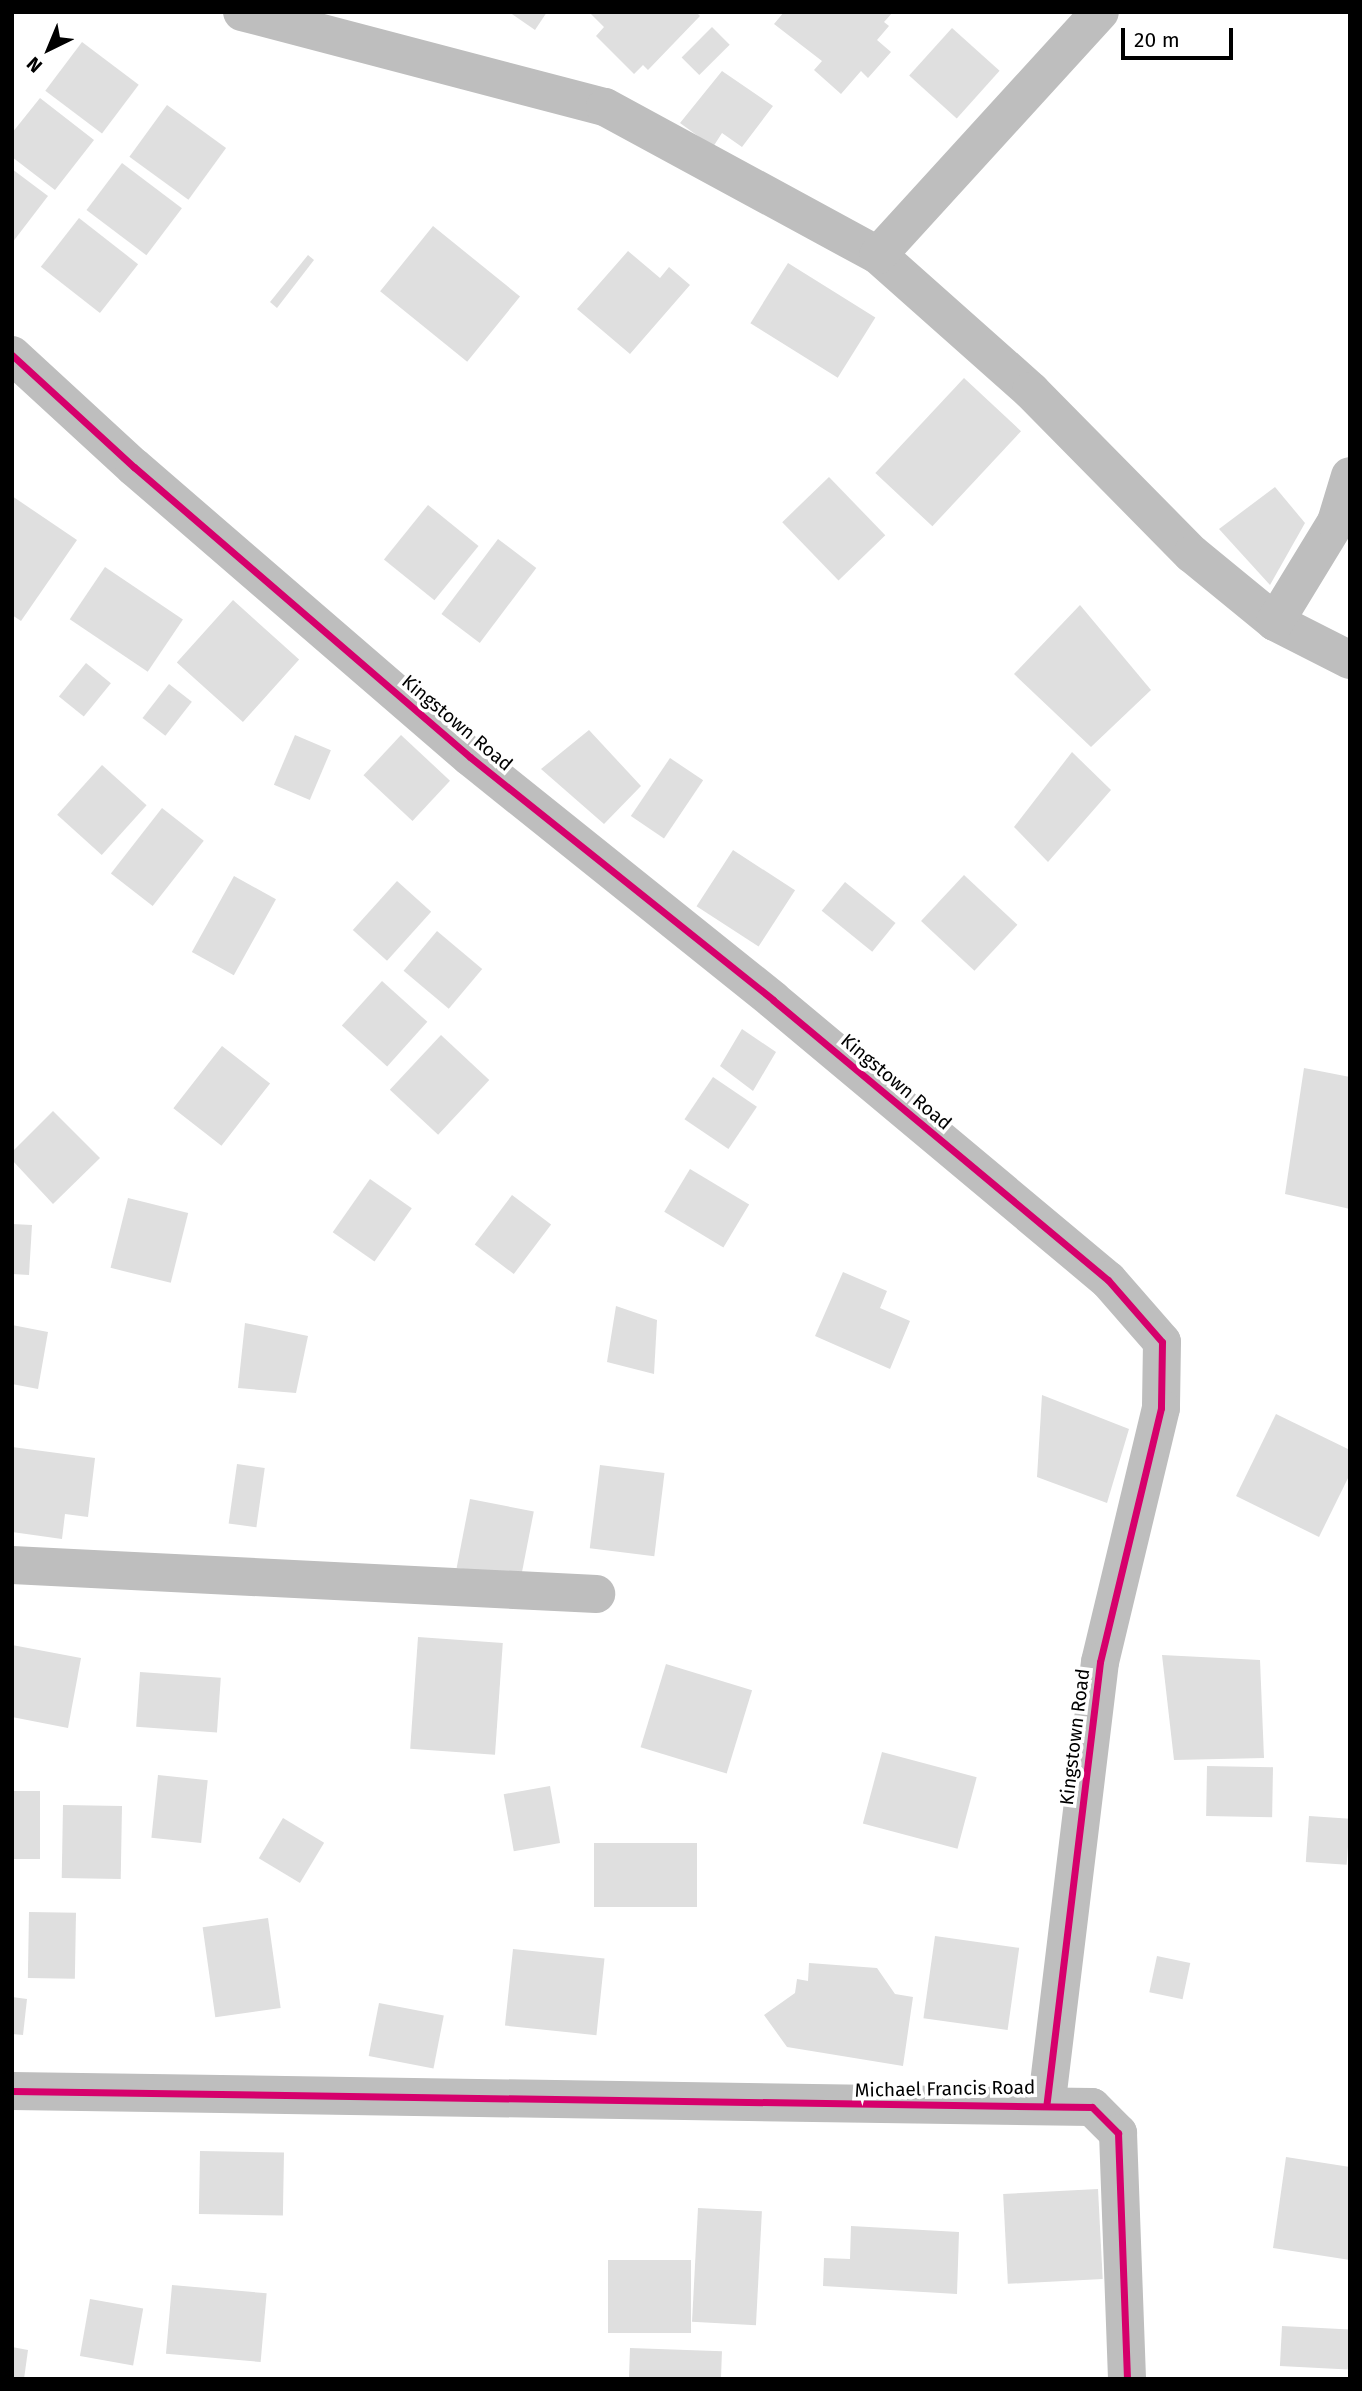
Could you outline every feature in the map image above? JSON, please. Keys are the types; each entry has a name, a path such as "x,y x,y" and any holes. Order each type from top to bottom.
{"street":[{"path":"242,12 344,23 605,107 878,255 1031,391 1192,554 1275,622 1350,660"},
{"path":"878,255 1100,12"},
{"name":"Kingstown Road","path":"12,355 134,467 470,757 784,1009 1108,1280 1162,1342 1161,1408 1100,1662 1047,2103"},
{"path":"1275,622 1336,522 1350,476"},
{"path":"12,1565 596,1594"},
{"name":"Michael Francis Road","path":"12,2091 776,2106 1047,2103 1092,2107 1118,2133 1127,2379"}],"building":[{"path":"509,12 547,12 535,30"},
{"path":"589,12 696,12 700,16 648,70 643,65 634,74 596,36 604,27"},
{"path":"784,12 893,12 884,22 889,26 877,40 891,52 868,78 861,71 841,94 814,70 822,61 774,24"},
{"path":"712,27 730,45 699,75 682,57"},
{"path":"952,28 1000,71 957,118 909,76"},
{"path":"82,42 139,85 102,133 45,91"},
{"path":"722,71 773,106 742,147 722,133 713,147 680,123"},
{"path":"40,98 94,140 55,190 12,157 12,133"},
{"path":"167,105 226,148 188,200 129,157"},
{"path":"122,163 182,208 146,255 86,210"},
{"path":"12,169 48,196 12,243"},
{"path":"79,218 138,264 100,313 41,267"},
{"path":"433,226 520,296 467,362 380,291"},
{"path":"628,251 660,278 669,267 690,285 630,354 577,309"},
{"path":"308,255 314,260 277,308 270,302"},
{"path":"788,263 875,318 838,378 750,323"},
{"path":"964,378 1021,431 932,526 875,473"},
{"path":"829,477 885,535 839,580 782,522"},
{"path":"1275,487 1305,523 1270,585 1219,529"},
{"path":"12,496 77,540 21,621 12,615"},
{"path":"428,505 479,546 434,600 384,559"},
{"path":"498,539 536,568 480,643 441,614"},
{"path":"105,567 183,620 148,672 70,619"},
{"path":"233,600 299,660 243,722 177,662"},
{"path":"1080,605 1151,690 1091,747 1014,674"},
{"path":"86,663 111,683 84,717 59,696"},
{"path":"169,684 192,702 165,736 143,718"},
{"path":"589,730 641,786 604,824 541,769"},
{"path":"295,735 331,750 310,800 274,785"},
{"path":"401,735 450,781 412,821 363,775"},
{"path":"1072,752 1111,790 1048,862 1014,827"},
{"path":"670,758 703,780 664,838 631,816"},
{"path":"102,765 147,805 102,855 57,815"},
{"path":"162,808 204,841 153,906 111,873"},
{"path":"733,850 795,890 759,946 697,906"},
{"path":"964,875 1017,925 974,971 921,921"},
{"path":"234,876 276,899 234,975 192,952"},
{"path":"397,881 431,912 387,961 353,930"},
{"path":"845,882 896,923 872,952 822,911"},
{"path":"437,931 482,969 449,1009 404,971"},
{"path":"382,981 427,1022 387,1066 342,1026"},
{"path":"742,1029 776,1052 753,1091 720,1066"},
{"path":"441,1035 489,1080 438,1135 390,1090"},
{"path":"222,1046 270,1084 221,1146 173,1108"},
{"path":"1304,1068 1350,1077 1350,1209 1285,1194"},
{"path":"713,1077 757,1107 728,1149 684,1119"},
{"path":"53,1111 100,1158 53,1204 12,1160 12,1152"},
{"path":"690,1169 749,1205 723,1247 664,1212"},
{"path":"370,1179 412,1208 374,1261 333,1232"},
{"path":"512,1195 551,1224 514,1274 475,1245"},
{"path":"128,1198 188,1213 171,1283 111,1268"},
{"path":"12,1224 32,1225 29,1275 12,1274"},
{"path":"843,1272 887,1291 880,1308 910,1321 890,1369 815,1336"},
{"path":"616,1306 657,1320 654,1374 607,1362"},
{"path":"245,1323 308,1336 296,1393 238,1388"},
{"path":"12,1325 48,1332 38,1389 12,1384"},
{"path":"1042,1395 1129,1429 1107,1503 1037,1477"},
{"path":"1276,1414 1350,1450 1350,1474 1319,1537 1236,1496"},
{"path":"12,1447 95,1458 88,1517 65,1514 62,1539 12,1532"},
{"path":"237,1464 265,1468 256,1527 229,1523"},
{"path":"600,1465 665,1473 654,1556 590,1548"},
{"path":"470,1499 534,1511 520,1580 457,1568"},
{"path":"418,1637 503,1643 495,1755 410,1749"},
{"path":"12,1645 81,1658 68,1728 12,1717"},
{"path":"1162,1655 1260,1660 1264,1758 1174,1760"},
{"path":"666,1664 752,1690 727,1774 641,1747"},
{"path":"140,1672 221,1678 217,1733 136,1727"},
{"path":"882,1752 977,1777 958,1849 863,1823"},
{"path":"1207,1766 1273,1767 1272,1817 1206,1816"},
{"path":"158,1775 208,1780 201,1843 151,1838"},
{"path":"550,1786 560,1843 514,1851 504,1794"},
{"path":"12,1791 40,1791 40,1859 12,1859"},
{"path":"63,1805 122,1806 121,1879 62,1878"},
{"path":"1309,1816 1350,1819 1347,1865 1306,1862"},
{"path":"283,1818 324,1843 300,1883 259,1858"},
{"path":"594,1843 697,1843 697,1907 594,1907"},
{"path":"29,1912 76,1913 75,1979 28,1978"},
{"path":"268,1918 281,2008 215,2017 203,1927"},
{"path":"935,1936 1019,1948 1008,2030 923,2018"},
{"path":"513,1949 604,1959 596,2035 505,2026"},
{"path":"1157,1956 1190,1963 1183,1999 1149,1992"},
{"path":"809,1963 877,1968 895,1994 913,1997 903,2066 787,2047 764,2015 795,1993 797,1979 808,1981"},
{"path":"12,1997 27,1999 23,2035 12,2034"},
{"path":"379,2003 444,2016 433,2069 369,2056"},
{"path":"200,2151 284,2152 283,2215 199,2214"},
{"path":"1286,2157 1350,2167 1350,2260 1273,2248"},
{"path":"1098,2189 1103,2279 1008,2284 1003,2194"},
{"path":"698,2208 762,2211 756,2325 692,2322"},
{"path":"851,2226 959,2232 957,2294 823,2286 824,2258 850,2259"},
{"path":"608,2260 691,2260 691,2333 608,2333"},
{"path":"172,2285 267,2293 261,2362 166,2354"},
{"path":"90,2299 143,2308 133,2365 80,2356"},
{"path":"1282,2326 1350,2330 1348,2370 1280,2366"},
{"path":"12,2347 28,2350 24,2379 12,2379"},
{"path":"630,2348 722,2351 721,2379 629,2379"}],"cycle path":[{"path":"12,355 134,467 470,757 773,1000 1108,1280 1162,1342 1161,1408 1100,1662 1047,2103"},
{"path":"12,2091 1092,2107 1118,2133 1127,2379"}]}
